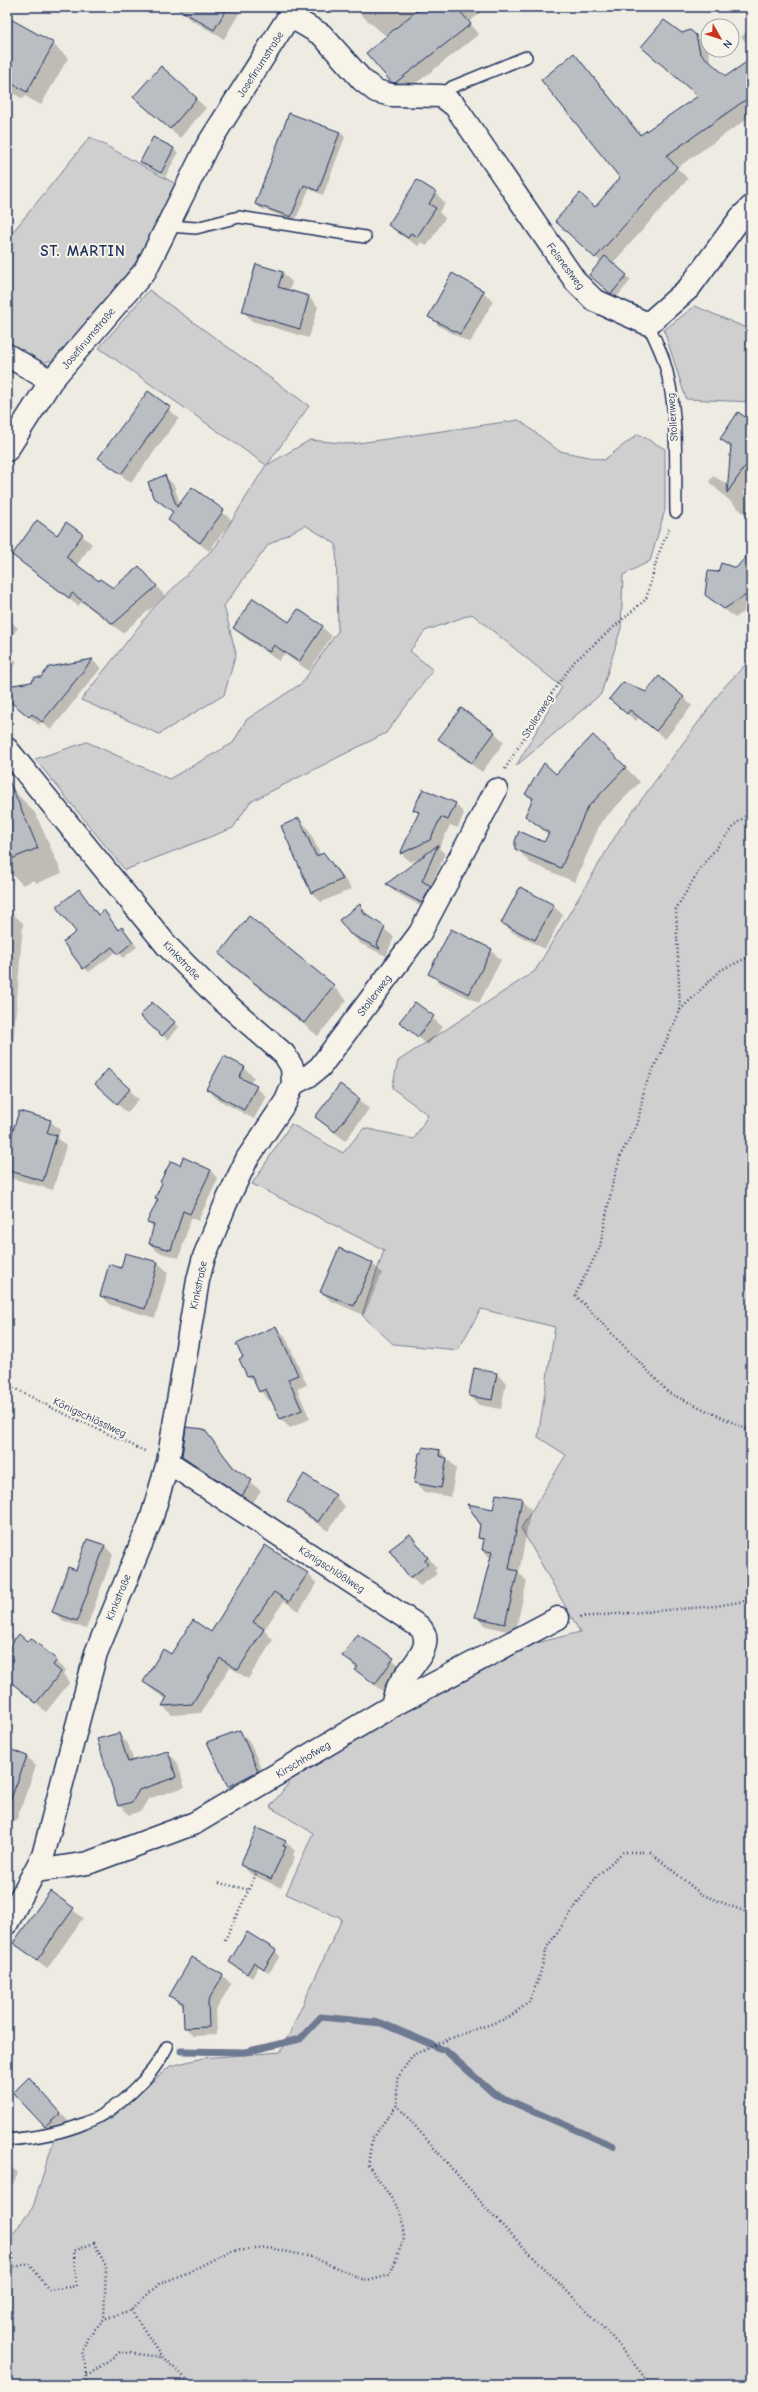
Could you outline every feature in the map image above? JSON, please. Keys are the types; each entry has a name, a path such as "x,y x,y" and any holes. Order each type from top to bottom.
{"street":[{"path":"293,11 322,35 362,80 376,91 391,95 442,96"},
{"name":"Josefinumstraße","path":"7,450 51,382 145,271 169,226 193,172 207,146 293,11"},
{"name":"Felsnestweg","path":"442,96 455,106 576,282 594,300 648,324"},
{"path":"648,324 689,288 741,217 751,208"},
{"path":"7,354 51,382"},
{"name":"Kinkstraße","path":"7,749 168,947 216,995 284,1054 292,1067 293,1084 286,1101 247,1159 226,1202 204,1257 198,1280 168,1462 151,1520 96,1653 45,1848 37,1871 10,1908"},
{"name":"Stollenweg","path":"293,1084 310,1075 320,1067 420,933 496,790"},
{"name":"Königschlößlweg","path":"168,1462 420,1627 426,1634 426,1643 423,1651 398,1686 392,1706"},
{"name":"Kirschhofweg","path":"37,1871 88,1863 195,1822 392,1706 558,1618"}],"lane":[{"path":"442,96 452,87 526,57"},
{"path":"169,226 196,228 239,217 365,237"},
{"name":"Stollenweg","path":"648,324 662,358 670,387 674,422 676,512"},
{"path":"7,2140 86,2123 107,2112 141,2084 159,2063 167,2047"}],"path":[{"name":"Stollenweg","path":"496,790 508,763 547,700 575,661 646,599 658,555 676,512"},
{"path":"680,1011 676,909 700,868 736,824 751,811"},
{"path":"751,956 721,970 680,1011 644,1089 638,1122 621,1154 612,1186 600,1247 574,1295 669,1393 751,1431"},
{"name":"Königschlösslweg","path":"7,1384 52,1408 168,1462"},
{"path":"558,1618 716,1606 751,1600"},
{"path":"86,2385 86,2374 82,2352 88,2336 104,2319 131,2310 159,2284 189,2272 230,2251 270,2248 312,2257 368,2281 390,2275 404,2238 401,2212 368,2165 372,2138 397,2105 397,2079 412,2056 451,2038 508,2018 529,2002 539,1978 547,1947 596,1877 623,1852 650,1852 701,1894 751,1914"},
{"path":"225,1940 250,1890 257,1872"},
{"path":"219,1883 250,1890"},
{"path":"397,2105 492,2215 612,2337 651,2385"},
{"path":"7,2270 29,2263 49,2290 76,2286 74,2251 94,2243 106,2266 104,2319"},
{"path":"131,2310 162,2357 193,2385"},
{"path":"86,2374 90,2374 120,2352 162,2357"}],"shaded area":[{"path":"90,137 176,184 142,255 54,360 39,363 7,344 7,239"},
{"path":"149,290 309,406 267,465 310,440 352,444 519,420 559,451 604,460 638,434 665,449 665,510 650,561 623,575 621,628 601,694 516,766 562,687 472,614 425,631 410,651 433,670 386,733 250,802 233,828 125,870 35,759 87,742 169,779 233,743 246,720 302,683 338,631 336,544 305,525 268,545 224,606 236,654 224,695 159,734 81,700 154,607 216,546 266,465 99,348"},
{"path":"695,306 751,330 751,402 686,399 664,330"},
{"path":"751,659 751,2385 7,2385 7,2242 33,2207 54,2139 112,2118 170,2066 203,2058 281,2052 342,1919 286,1894 313,1833 270,1807 291,1780 396,1714 525,1646 580,1632 521,1528 566,1455 538,1437 555,1327 481,1309 458,1350 393,1344 362,1315 384,1250 252,1184 291,1124 343,1153 364,1128 414,1139 428,1115 392,1088 398,1061 535,971 619,830 725,686"}],"building":[{"path":"175,7 228,7 214,30"},
{"path":"421,7 456,7 471,24 395,83 391,82 366,53"},
{"path":"7,17 54,43 27,92 7,81"},
{"path":"664,20 682,33 690,30 696,35 700,58 706,58 726,76 751,59 751,96 666,156 677,167 595,258 555,221 580,193 595,207 620,178 541,80 574,53 640,135 698,96 641,47"},
{"path":"161,66 197,98 170,129 133,97"},
{"path":"289,113 340,132 318,191 304,185 291,217 255,204"},
{"path":"153,137 174,148 161,173 140,162"},
{"path":"417,180 436,192 429,204 436,208 417,237 411,233 408,238 388,225"},
{"path":"605,256 627,275 611,294 589,275"},
{"path":"256,264 283,272 278,287 309,296 300,329 242,312"},
{"path":"452,273 484,291 460,334 428,317"},
{"path":"148,391 170,407 121,474 98,458"},
{"path":"738,412 751,421 751,458 727,493 731,446 720,439"},
{"path":"165,475 177,507 192,487 224,510 200,543 168,520 173,512 153,497 148,482"},
{"path":"37,520 57,535 66,522 83,534 66,557 99,581 100,579 113,588 139,566 157,586 113,624 72,593 69,598 12,555"},
{"path":"751,551 751,592 724,609 705,595 708,571 718,572 721,563 736,568"},
{"path":"253,598 289,622 298,609 323,626 299,662 274,645 269,652 233,628"},
{"path":"93,659 42,722 32,714 29,717 7,699 7,686 31,682 35,677 41,677 49,667"},
{"path":"659,676 684,697 656,731 630,710 627,714 609,699 623,682 646,692"},
{"path":"461,708 495,732 472,763 438,739"},
{"path":"593,735 626,767 587,808 561,868 515,849 515,841 519,831 544,842 549,833 525,816 533,798 525,794 544,763 556,774"},
{"path":"7,776 38,848 11,859 7,848"},
{"path":"423,789 456,803 448,820 441,817 430,840 400,854 419,812 413,810"},
{"path":"299,818 316,856 324,853 343,879 311,893 281,826"},
{"path":"438,845 422,881 431,886 422,903 386,884"},
{"path":"520,887 554,905 535,940 501,923"},
{"path":"79,889 98,915 104,910 118,930 122,927 133,942 118,954 112,947 83,969 63,942 76,932 56,907"},
{"path":"360,904 365,915 366,914 385,927 377,944 380,949 350,934 339,920"},
{"path":"249,916 334,985 304,1023 219,954"},
{"path":"451,929 492,949 469,994 428,974"},
{"path":"152,1002 175,1022 162,1036 140,1016"},
{"path":"415,1002 434,1016 418,1037 399,1022"},
{"path":"224,1056 245,1067 239,1077 257,1086 244,1110 206,1089"},
{"path":"108,1069 130,1089 117,1104 95,1084"},
{"path":"340,1084 360,1099 335,1132 315,1117"},
{"path":"19,1111 51,1120 47,1133 57,1135 43,1181 7,1170 7,1150"},
{"path":"183,1157 211,1170 190,1214 183,1211 171,1250 149,1244 154,1224 147,1222 158,1199 155,1198 162,1183 160,1182 171,1161 180,1165"},
{"path":"339,1248 373,1263 354,1306 320,1292"},
{"path":"125,1253 158,1262 145,1309 100,1296 109,1264 121,1268"},
{"path":"276,1326 298,1375 288,1379 302,1410 280,1419 266,1389 259,1392 251,1375 247,1376 239,1359 243,1357 236,1344"},
{"path":"474,1368 497,1373 492,1400 469,1396"},
{"path":"186,1427 204,1429 233,1467 252,1480 242,1496 182,1456"},
{"path":"423,1447 440,1450 439,1456 447,1458 441,1488 414,1483 419,1453 422,1453"},
{"path":"304,1474 336,1495 318,1522 287,1501"},
{"path":"496,1494 522,1498 509,1569 518,1571 505,1624 475,1617 492,1552 482,1550 484,1539 478,1538 480,1524 467,1504 493,1509"},
{"path":"410,1534 428,1558 425,1560 428,1564 410,1578 389,1550"},
{"path":"87,1539 105,1545 77,1621 52,1612 68,1567 76,1570"},
{"path":"265,1545 308,1573 289,1602 274,1592 253,1622 264,1629 238,1670 220,1658 192,1704 162,1706 167,1697 143,1682 163,1649 171,1654 193,1620 211,1632"},
{"path":"19,1634 28,1642 31,1638 57,1660 53,1665 61,1672 36,1703 7,1679 7,1649"},
{"path":"357,1634 394,1658 375,1684 355,1670 358,1667 342,1656"},
{"path":"240,1730 258,1771 228,1787 207,1742"},
{"path":"119,1733 128,1762 168,1751 176,1777 139,1790 132,1802 118,1806 97,1739"},
{"path":"7,1748 27,1756 9,1804 7,1803"},
{"path":"257,1828 286,1841 283,1846 286,1847 271,1879 240,1865"},
{"path":"50,1891 74,1908 37,1960 13,1943"},
{"path":"247,1932 276,1950 264,1969 254,1962 247,1974 229,1962"},
{"path":"192,1957 223,1975 208,2001 209,2027 184,2028 183,2003 169,1996"},
{"path":"29,2077 61,2113 45,2127 13,2093"}],"waterway":[{"path":"181,2051 245,2052 300,2039 321,2017 381,2023 433,2045"},
{"path":"436,2047 445,2050 494,2094 613,2146"}],"district":[{"name":"ST. MARTIN","path":"83,251"}]}
